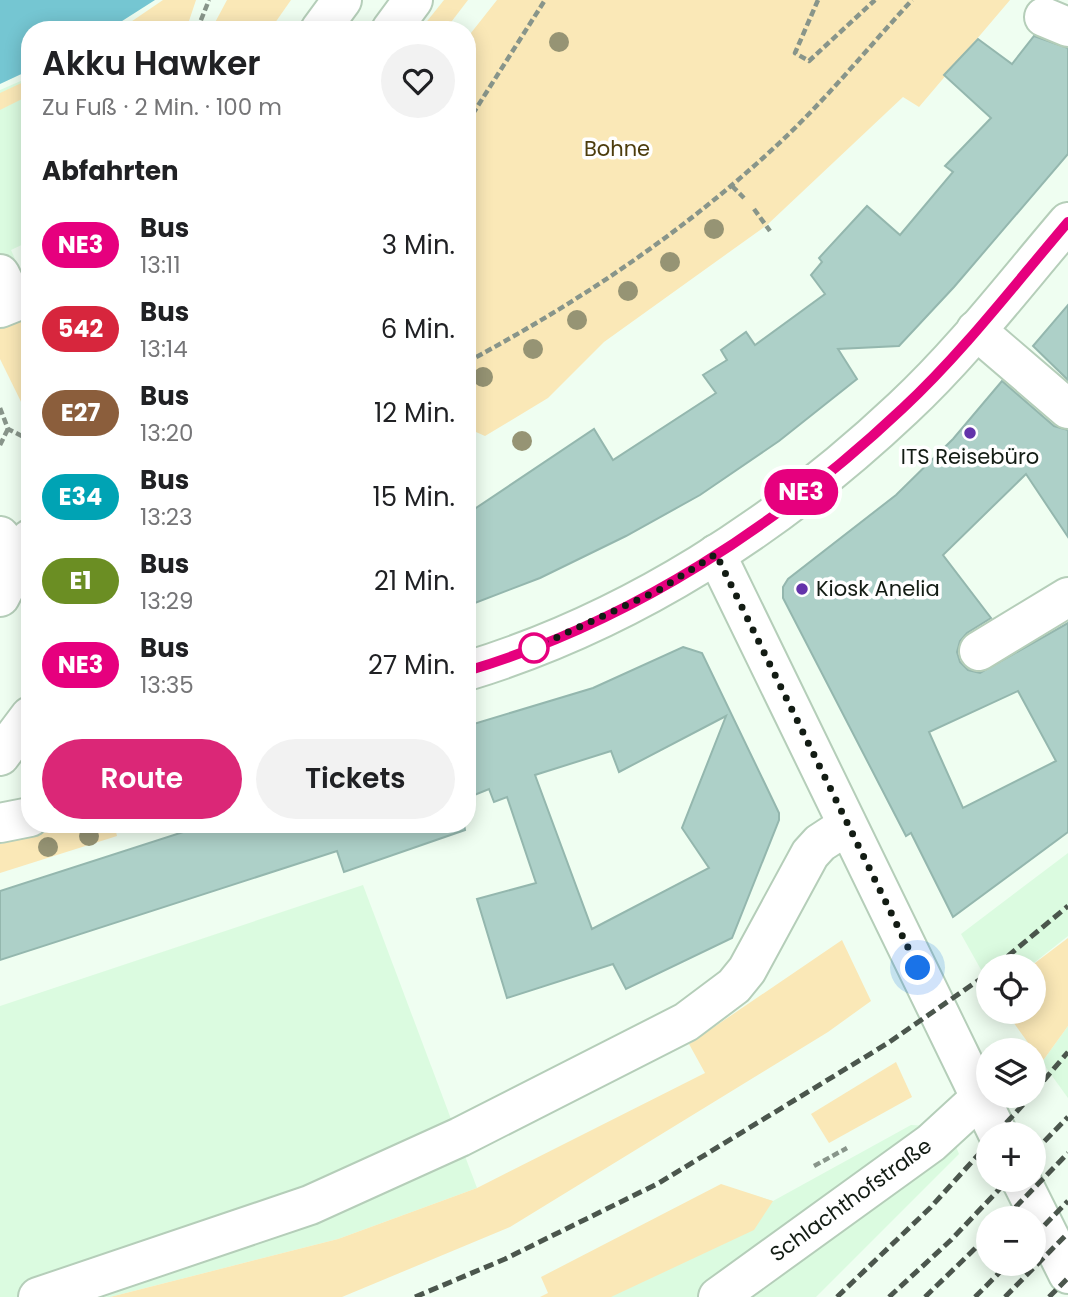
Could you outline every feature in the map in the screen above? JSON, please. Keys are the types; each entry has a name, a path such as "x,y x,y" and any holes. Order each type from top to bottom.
{"street":[{"path":"327,21 342,0"},
{"path":"398,21 413,0"},
{"path":"476,668 534,648 592,623 678,580 808,487 904,408 976,330 1068,222"},
{"path":"976,330 1068,409"},
{"path":"716,554 976,1090"},
{"path":"0,597 21,555"},
{"path":"979,651 1068,597"},
{"path":"0,756 21,728"},
{"path":"0,823 21,819"},
{"path":"38,1297 310,1205 460,1137 687,1022 734,986 758,952 810,854 820,843 846,825"},
{"name":"Schlachthofstraße","path":"719,1297 931,1143 976,1102"},
{"path":"1027,1192 1068,1274"}],"path":[{"path":"201,21 209,0"},
{"path":"476,109 545,0"},
{"path":"818,0 795,53 809,61 875,0"},
{"path":"476,357 566,307 632,264 732,186 778,145 912,0"},
{"path":"732,186 744,198"},
{"path":"754,209 771,230"},
{"path":"0,408 8,429 21,436"},
{"path":"0,446 8,429"}],"shaded area":[{"path":"21,81 21,245 11,250 18,266 0,274 0,90"},
{"path":"1068,853 1068,936 1045,954 976,954 976,961 961,934"},
{"path":"363,885 477,1188 338,1239 110,1297 0,1297 0,1006"},
{"path":"1068,1026 1068,1098 1046,1068 1046,1056"},
{"path":"911,1125 948,1127 959,1154 816,1297 546,1297 747,1193 773,1201"}],"green space":[{"path":"163,0 196,0 189,21 132,21"},
{"path":"227,0 291,0 276,21 216,21"},
{"path":"444,0 468,0 452,21 427,21"},
{"name":"Bohne","path":"497,0 1010,0 919,107 903,97 767,225 604,342 548,398 485,436 476,432 476,27"},
{"path":"21,83 21,100 0,110 0,93"},
{"path":"21,315 21,402 0,359 0,325"},
{"path":"43,833 116,833 117,836 0,873 0,844"},
{"path":"1068,938 1068,1026 1046,1056 1046,1038 1025,1038 1015,1024 1046,1024 1046,955"},
{"path":"842,940 871,1001 828,1032 510,1227 342,1297 110,1297 338,1239 477,1188 705,1073 689,1044"},
{"path":"896,1062 912,1097 829,1143 811,1114"},
{"path":"721,1184 773,1201 754,1230 611,1297 540,1297 548,1293 541,1277"}],"water":[{"path":"0,0 155,0 122,21 21,21 21,74 0,84"}],"building":[{"path":"1034,36 1068,48 1068,154 954,287 899,346 838,349 857,379 779,441 700,495 626,536 540,578 476,603 476,508 594,429 613,460 716,393 703,375 727,360 721,350 746,332 755,345 825,294 811,275 822,262 819,258 867,206 900,235 953,172 945,166 991,118 944,75 978,39 1012,64"},
{"path":"1068,305 1068,380 1033,346"},
{"path":"1002,381 1054,426 1068,430 1068,537 1026,474 943,555 991,618 967,633 960,641 957,652 960,662 968,670 980,673 1068,623 1068,832 953,917 911,833 906,836 783,598 783,587 788,579 896,495 953,439","holes":["1018,691 1056,761 963,808 929,732"]},
{"path":"683,647 702,653 779,813 779,820 732,938 626,989 613,964 507,998 477,899 536,883 507,797 494,802 489,789 476,794 476,723 593,688","holes":["726,716 682,828 709,868 592,929 535,775 611,751 619,772"]},
{"path":"180,833 456,833 344,872 337,851 0,960 0,891"}],"railway":[{"path":"1010,954 1068,906"},
{"path":"415,1297 505,1259 659,1183 888,1043 976,982"},
{"path":"1046,1078 1068,1052"},
{"path":"1007,1122 1020,1108"},
{"path":"1046,1140 1068,1117"},
{"path":"1017,1206 1068,1153"},
{"path":"837,1297 930,1208 976,1157"},
{"path":"889,1297 951,1240 997,1192"},
{"path":"1046,1224 1068,1201"},
{"path":"1005,1297 1068,1233"},
{"path":"925,1297 976,1248"},
{"path":"975,1297 996,1276"},
{"path":"1049,1297 1068,1278"}],"bus line":[{"name":"NE3","path":"476,668 534,648 616,612 678,580 808,487 904,408 976,330 1068,222"}],"place":[{"name":"ITS Reisebüro","path":"970,433"},
{"name":"Kiosk Anelia","path":"802,589"}],"route":[{"path":"534,648 659,590 716,554 918,968"}]}
